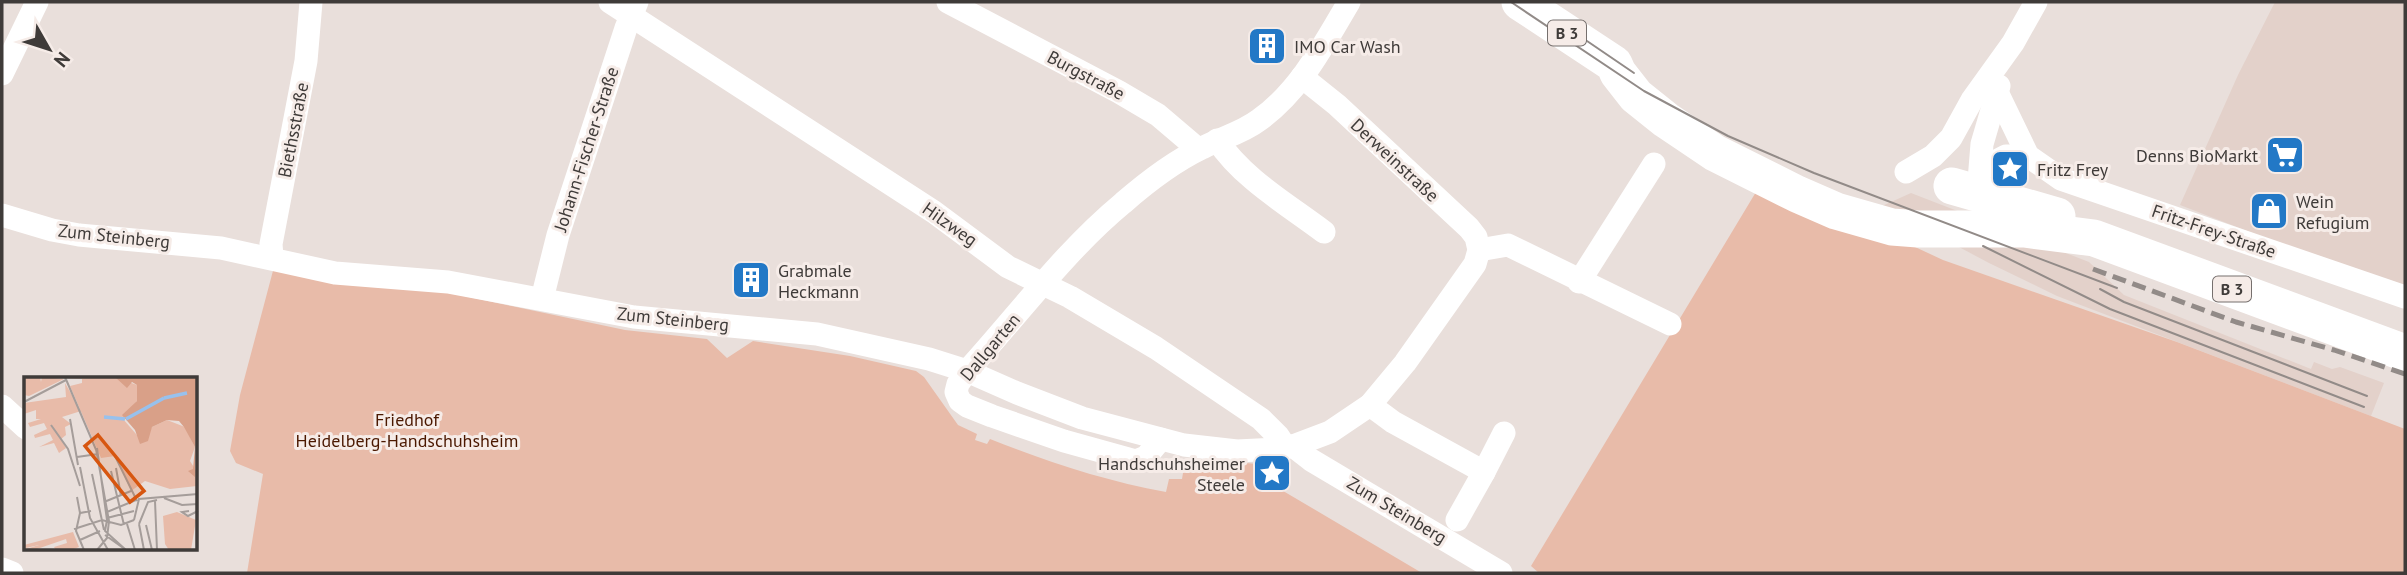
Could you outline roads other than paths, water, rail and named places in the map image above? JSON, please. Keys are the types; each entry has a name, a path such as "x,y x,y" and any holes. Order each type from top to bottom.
{"main road":[{"name":"B 3","path":"1520,2 1614,64 1636,96 1665,120 1715,153 1836,211 1892,227 1940,230 2011,228 2094,238"},
{"name":"B 3","path":"1836,211 1866,207 1896,214 1936,214 1967,187 2058,216 2094,238 2405,354"}],"street":[{"path":"2,74 37,2"},
{"name":"Biethsstraße","path":"272,257 271,244 309,41 311,2"},
{"name":"Hilzweg","path":"610,2 634,9 943,219 1008,267 1070,297 1156,348 1246,408 1290,447"},
{"name":"Burgstraße","path":"948,2 1119,92 1226,153 1242,170 1324,232"},
{"path":"1208,144 1248,128 1281,102 1302,77 1349,2"},
{"path":"1906,172 1933,156 1951,138 1972,100 2013,43 2036,2"},
{"name":"Johann-Fischer-Straße","path":"542,299 558,235 634,9"},
{"path":"1967,187 2013,43"},
{"name":"Derweinstraße","path":"1302,77 1337,105 1469,228 1476,237 1479,250"},
{"name":"Fritz-Frey-Straße","path":"1997,92 2028,156 2041,167 2070,183 2405,297"},
{"path":"1951,138 1947,165 2011,228"},
{"name":"Dallgarten","path":"1161,439 1146,457 1136,461 1075,444 967,406 957,397 958,384 1087,236 1166,169 1208,144"},
{"path":"1967,187 2006,156 2028,156"},
{"path":"1579,282 1654,164"},
{"name":"Zum Steinberg","path":"2,215 79,235 221,248 272,257 334,273 448,282 634,317 817,334 912,354 967,371 1082,418 1184,445 1237,451 1290,447 1338,428 1370,405 1466,281 1479,250"},
{"path":"1479,250 1508,245 1579,282 1670,324"},
{"path":"1370,405 1393,422 1484,472"},
{"path":"2,406 24,426"},
{"name":"Zum Steinberg","path":"1457,520 1504,433"},
{"name":"Zum Steinberg","path":"1290,447 1501,573"},
{"path":"2,569 12,573"}],"tram line":[{"path":"1511,2 1644,91 1728,136 1814,173 2117,288"},
{"path":"1587,41 1634,73"},
{"path":"1983,246 2110,309 2364,407"},
{"path":"2100,289 2124,302 2367,396"}],"railway":[{"path":"2093,269 2236,322 2405,374"}],"place":[{"name":"IMO Car Wash","path":"1267,46"},
{"name":"Denns BioMarkt","path":"2285,155"},
{"name":"Fritz Frey","path":"2010,169"},
{"name":"Wein Refugium","path":"2269,211"},
{"name":"Grabmale Heckmann","path":"751,280"},
{"name":"Handschuhsheimer Steele","path":"1272,473"}],"park label":[{"name":"Friedhof Heidelberg-Handschuhsheim","path":"407,429"}]}
